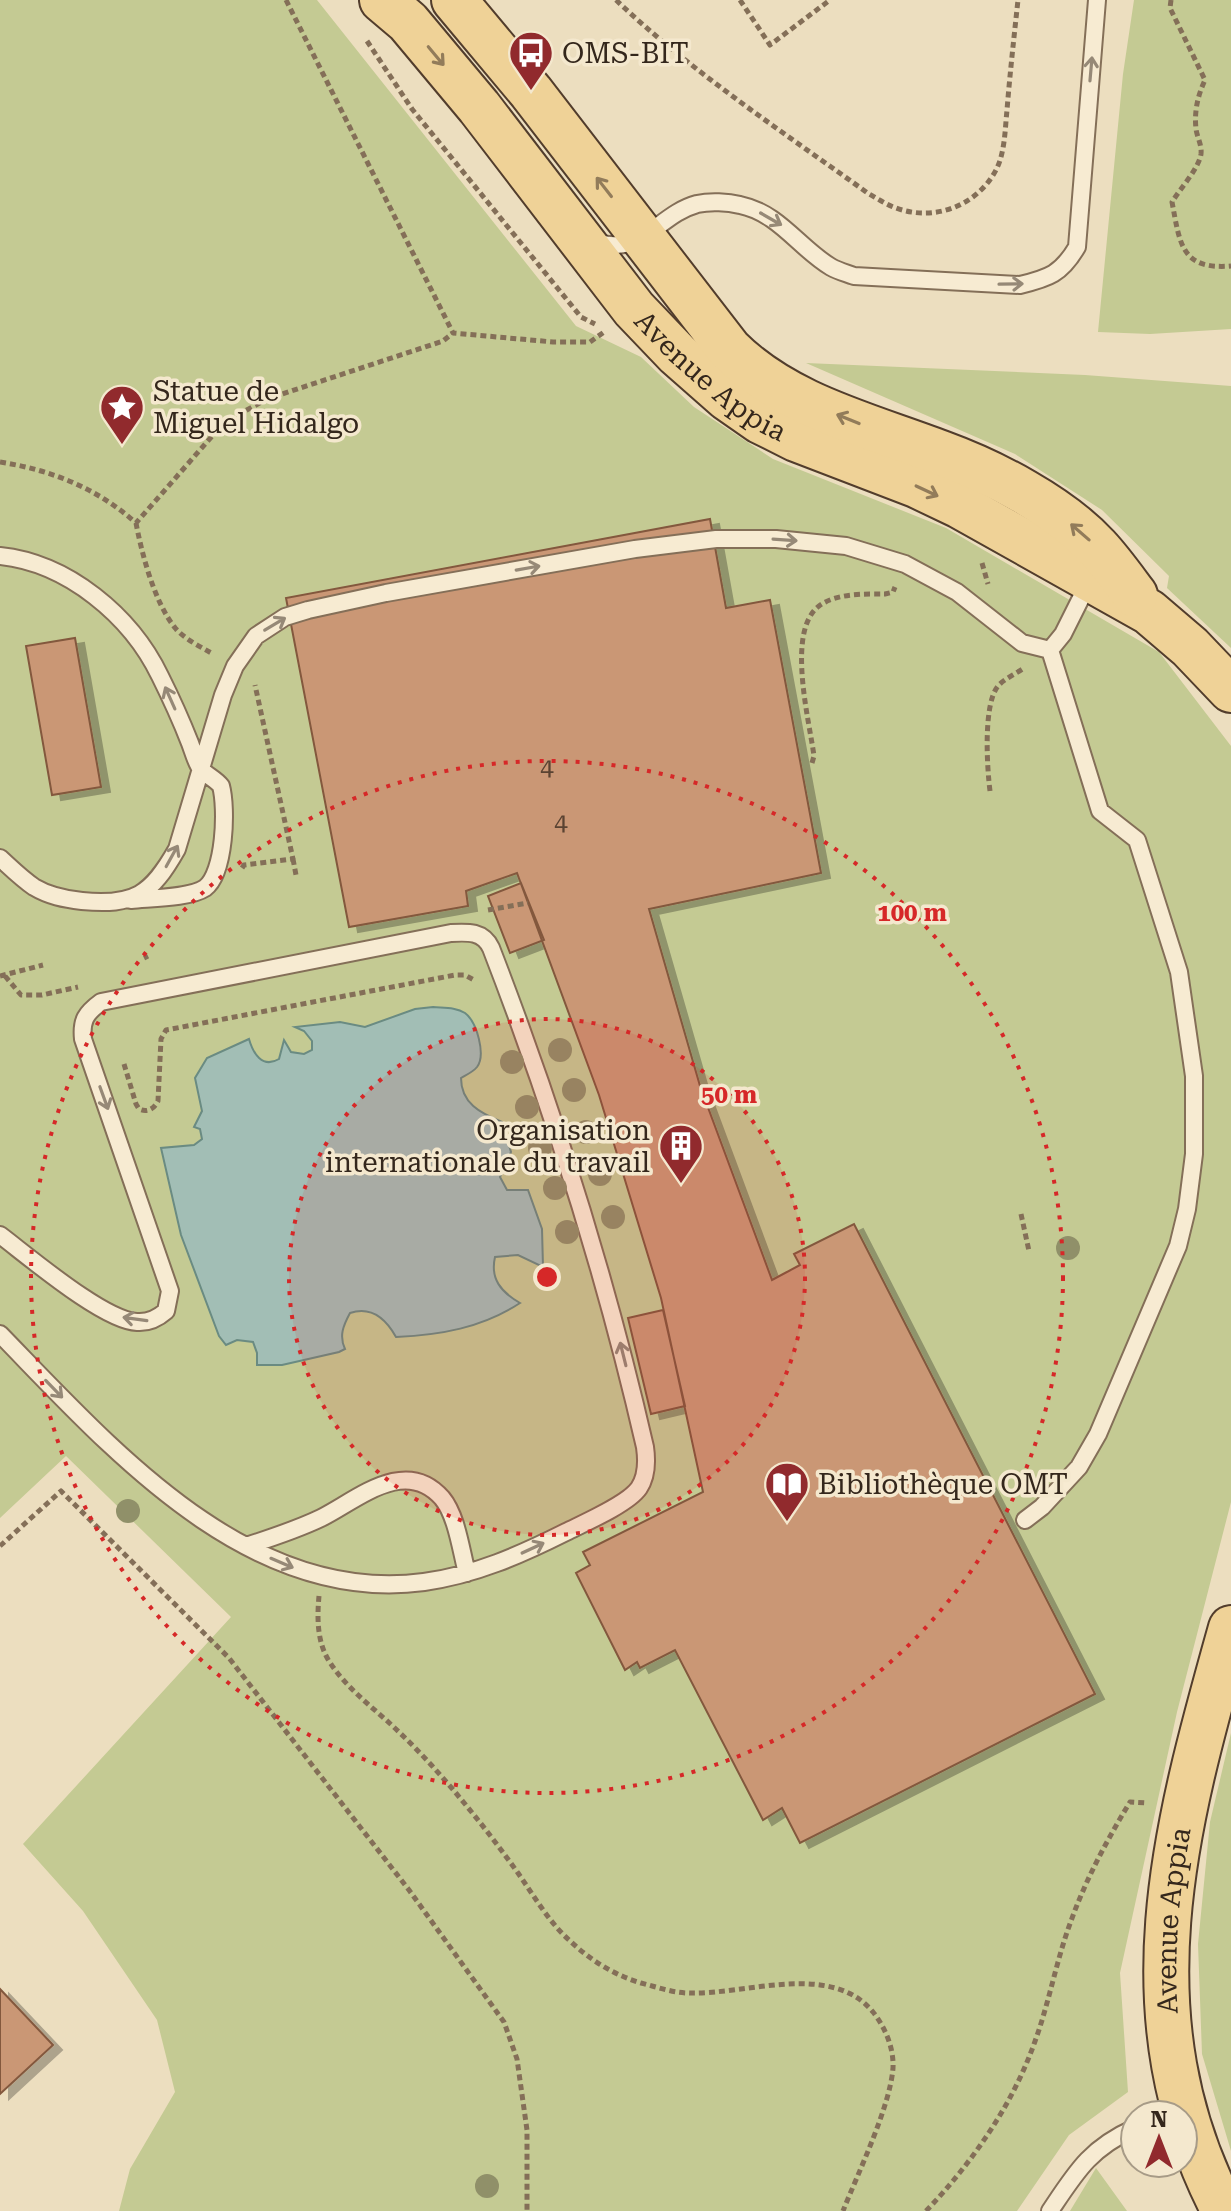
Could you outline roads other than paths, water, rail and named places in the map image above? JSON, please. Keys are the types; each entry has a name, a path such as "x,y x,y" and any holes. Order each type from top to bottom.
{"main road":[{"name":"Avenue Appia","path":"454,0 540,104 729,349 748,368 811,404 944,454 988,474 1059,514 1096,546 1149,612"},
{"name":"Avenue Appia","path":"373,19 408,22 647,324 716,388 760,421 796,439 916,485 960,506 1149,612 1190,647 1231,690"},
{"name":"Avenue Appia","path":"1175,2099 1167,2023 1166,1940 1188,1792 1231,1628"},
{"name":"Avenue Appia","path":"1199,2161 1224,2211"}],"lane":[{"path":"580,236 604,245 622,245 644,237 672,216 696,204 742,205 767,216 830,266 854,276 1020,285 1043,279 1065,268 1077,247 1097,0"},
{"path":"130,900 167,867 177,849 223,695 245,652 256,636 270,626 285,617 308,610 604,554 716,539 776,539 846,546 905,564 957,592 1022,643 1050,650"},
{"path":"0,556 33,563 67,579 93,594 114,612 136,636 159,674 200,770 216,780 225,800 222,845 209,884 204,889 186,894 118,903 63,899 33,886 0,858"},
{"path":"1050,650 1076,612 1090,578"},
{"path":"1025,1520 1042,1507 1079,1467 1098,1434 1178,1246 1187,1209 1194,1154 1194,1076 1179,972 1137,840 1100,811 1050,650"},
{"path":"0,1235 108,1311 138,1322 158,1318 166,1311 170,1291 83,1039 82,1023 88,1011 101,1002 451,933 479,934 487,940 520,1024 596,1254 646,1456 643,1479 633,1494 528,1551 467,1573 422,1582 391,1584 303,1572 246,1546 194,1514 84,1420 0,1334"},
{"path":"246,1546 298,1528 386,1483 408,1480 428,1486 443,1499 467,1573"},
{"path":"1050,2211 1081,2165 1119,2135"}],"water":[{"path":"433,1007 465,1013 476,1031 480,1062 461,1078 462,1087 473,1106 502,1122 511,1152 500,1177 507,1190 528,1190 542,1229 543,1267 518,1255 495,1257 494,1272 498,1284 520,1303 491,1319 445,1332 396,1337 377,1316 358,1311 350,1313 344,1327 342,1340 345,1349 282,1365 257,1365 253,1342 237,1340 226,1345 219,1336 181,1235 161,1148 194,1145 202,1139 200,1129 194,1127 202,1111 195,1078 207,1058 249,1039 259,1058 273,1062 279,1059 284,1040 291,1052 304,1054 312,1050 312,1041 304,1031 295,1027 340,1022 365,1027 415,1009"}],"place":[{"name":"OMS-BIT","path":"531,92"},
{"name":"Statue de Miguel Hidalgo","path":"122,446"},
{"name":"Organisation internationale du travail","path":"681,1185"},
{"name":"Bibliothèque OMT","path":"787,1523"}]}
